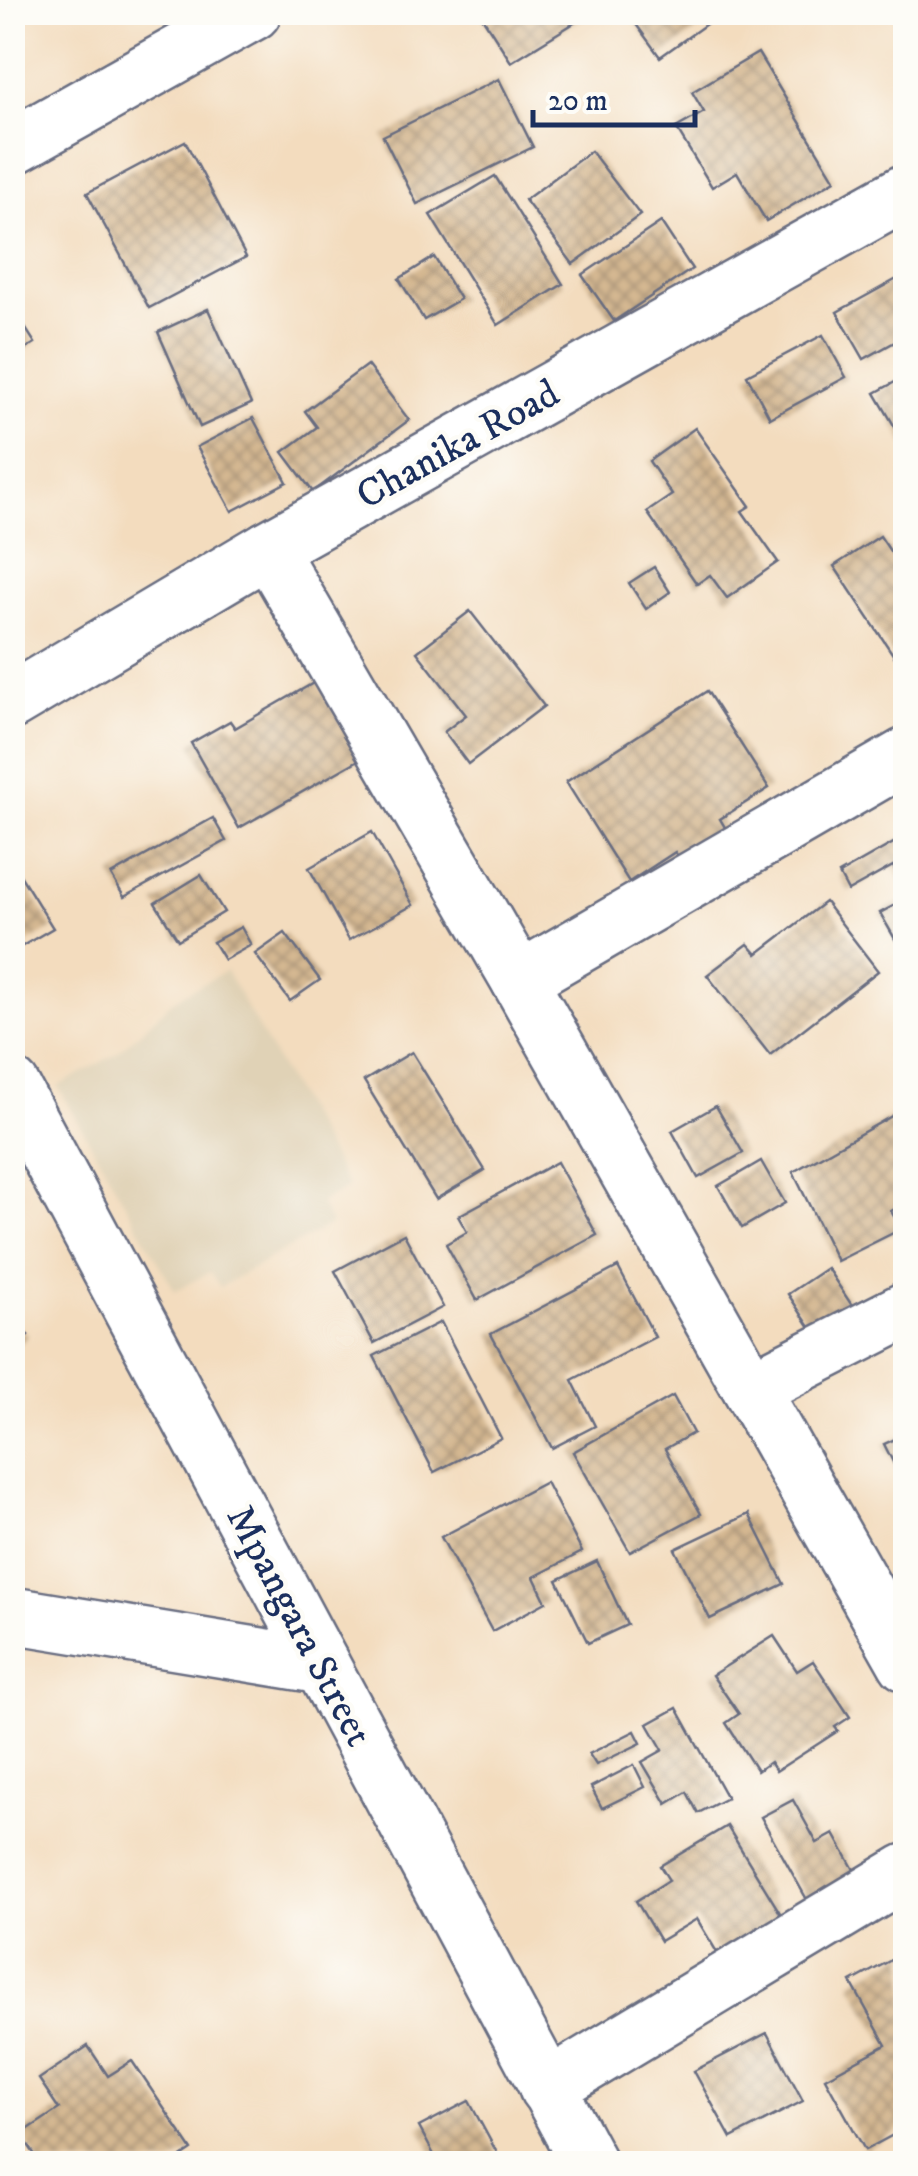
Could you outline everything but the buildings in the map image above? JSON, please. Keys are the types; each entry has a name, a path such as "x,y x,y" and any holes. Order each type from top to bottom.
{"street":[{"path":"12,148 253,12"},
{"name":"Chanika Road","path":"12,701 268,548 906,192"},
{"path":"268,548 519,980 906,1663"},
{"path":"519,980 906,756"},
{"name":"Mpangara Street","path":"12,1087 589,2164"},
{"path":"751,1389 906,1310"},
{"path":"12,1615 322,1666"},
{"path":"547,2088 906,1872"}],"shaded area":[{"path":"226,971 348,1187 320,1203 331,1224 220,1287 210,1272 175,1291 58,1086 116,1054 175,999"}]}
